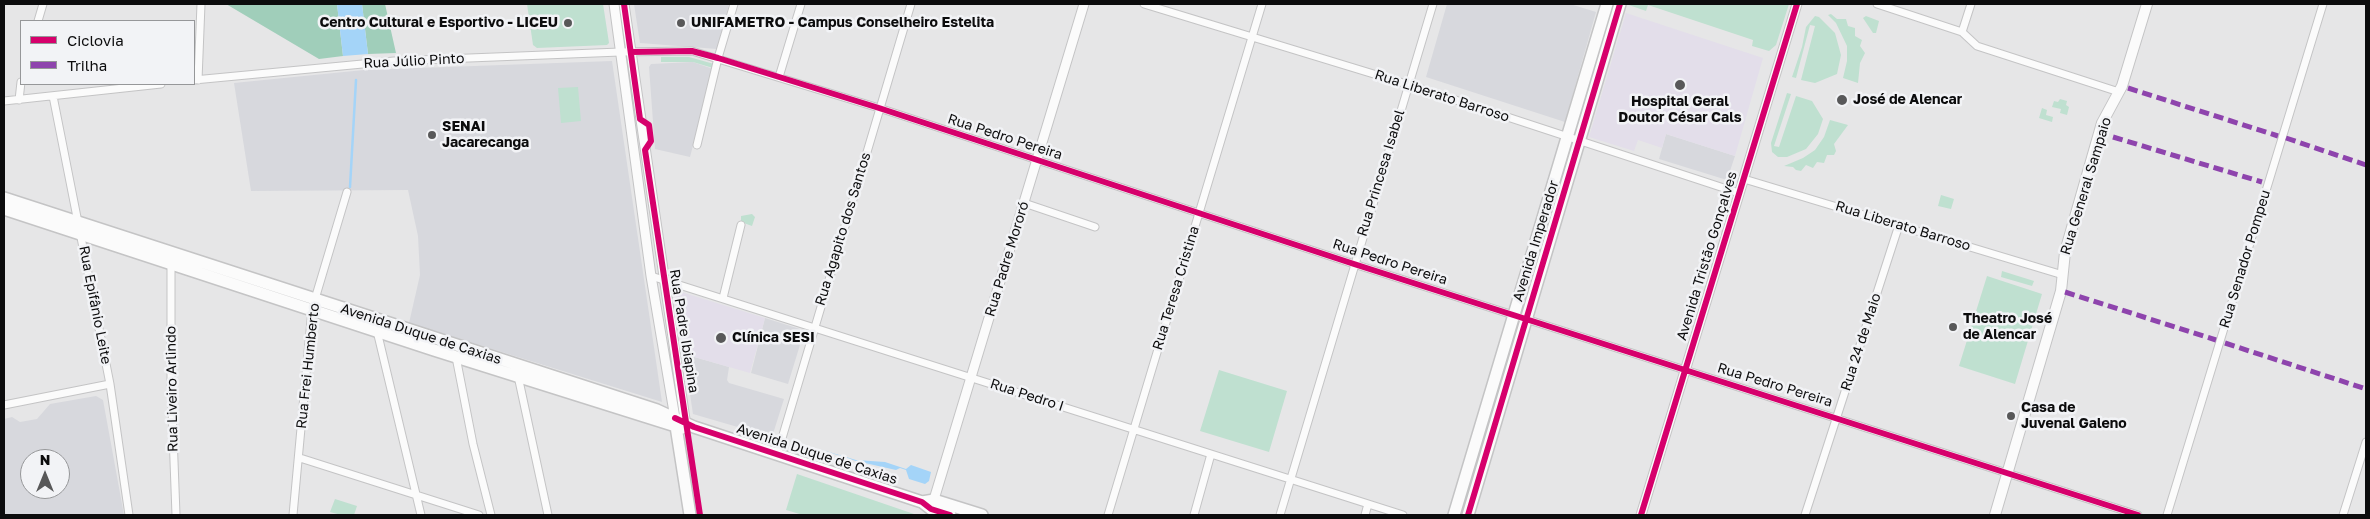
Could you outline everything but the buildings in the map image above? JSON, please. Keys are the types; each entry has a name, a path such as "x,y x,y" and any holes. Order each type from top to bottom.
{"main road":[{"name":"Avenida Imperador","path":"1454,515 1607,4"},
{"name":"Avenida Imperador","path":"1468,515 1620,4"},
{"name":"Rua General Sampaio","path":"1995,515 2061,291 2065,252 2102,123 2118,92 2147,4"},
{"name":"Avenida Duque de Caxias","path":"4,198 171,264 313,304 377,331 436,345 456,357 777,455 929,506 950,515"},
{"name":"Avenida Duque de Caxias","path":"4,208 81,229 436,345 657,410 681,425"},
{"name":"Rua Padre Ibiapina","path":"681,425 690,515"},
{"name":"Avenida Duque de Caxias","path":"929,506 982,515"}],"street":[{"path":"38,20 44,4"},
{"path":"197,78 201,4"},
{"name":"Rua Padre Ibiapina","path":"614,4 651,276 681,425"},
{"name":"Rua Padre Ibiapina","path":"624,4 663,280 681,425"},
{"path":"697,145 718,58 734,4"},
{"path":"779,78 801,4"},
{"name":"Rua Agapito dos Santos","path":"777,455 911,4"},
{"name":"Rua Padre Mororó","path":"929,506 971,376 1084,4"},
{"name":"Rua Liberato Barroso","path":"1144,4 1408,84 1740,193"},
{"name":"Rua Teresa Cristina","path":"1108,515 1262,4"},
{"name":"Rua Princesa Isabel","path":"1280,515 1311,417 1354,264 1433,4"},
{"name":"Avenida Tristão Gonçalves","path":"1641,515 1797,4"},
{"path":"1878,4 1962,32 1977,46 2118,92"},
{"path":"1962,32 1971,4"},
{"name":"Rua Senador Pompeu","path":"2167,515 2323,4"},
{"name":"Rua Pedro Pereira","path":"631,52 692,51 718,58 879,108 1514,316 1837,417 2138,515"},
{"name":"Rua Júlio Pinto","path":"197,78 394,61 631,52"},
{"path":"18,100 20,85"},
{"path":"4,101 152,85"},
{"name":"Rua Epifânio Leite","path":"53,96 81,229 110,384 129,515"},
{"name":"Rua Liberato Barroso","path":"1744,179 2063,275"},
{"name":"Rua Frei Humberto","path":"293,515 300,458 313,304 347,192"},
{"path":"1024,203 1095,227"},
{"path":"723,298 741,225"},
{"name":"Rua 24 de Maio","path":"1805,515 1899,225"},
{"name":"Rua Liveiro Arlindo","path":"171,264 171,380 176,515"},
{"name":"Rua Pedro I","path":"651,276 971,376 1403,515"},
{"path":"377,331 421,515"},
{"path":"456,357 473,444 490,515"},
{"path":"518,376 548,515"},
{"path":"4,405 110,384"},
{"path":"2343,515 2366,442"},
{"path":"1194,515 1211,454"},
{"path":"300,458 479,515"},
{"path":"1365,515 1368,504"}],"shaded area":[{"name":"UNIFAMETRO - Campus Conselheiro Estelita","path":"634,4 729,4 717,49 640,43"},
{"path":"1447,4 1570,4 1596,12 1565,122 1426,77"},
{"name":"Hospital Geral Doutor César Cals","path":"1626,13 1763,58 1735,156 1666,134 1662,148 1638,140 1634,151 1589,137"},
{"path":"612,61 662,402 409,323 420,275 418,236 408,190 251,191 234,83 364,70"},
{"path":"693,62 713,69 690,157 655,149 649,67 651,64"},
{"path":"1666,134 1735,156 1727,180 1659,159"},
{"name":"Clínica SESI","path":"678,291 765,318 750,373 684,354 675,293"},
{"path":"765,318 800,329 803,335 788,384 751,373"},
{"path":"684,354 729,367 727,380 729,383 784,399 772,437 693,414"},
{"path":"96,396 103,400 124,515 4,515 4,419 12,417 20,422 37,419 50,404"}],"green space":[{"path":"226,4 337,4 343,56 319,59"},
{"path":"362,4 385,4 396,53 368,54"},
{"name":"Centro Cultural e Esportivo - LICEU","path":"527,4 603,4 609,43 607,45 537,48 533,45"},
{"path":"1626,4 1789,4 1776,45 1769,51 1752,46 1753,40 1648,5 1646,11"},
{"path":"1831,14 1837,19 1846,19 1848,26 1855,28 1855,36 1862,40 1860,46 1865,53 1860,63 1858,83 1843,78 1847,61 1847,46 1836,23 1828,15"},
{"path":"1815,16 1819,17 1835,33 1841,55 1837,74 1815,83 1801,80 1815,26 1810,25 1796,78 1792,77 1802,47 1806,27"},
{"path":"1866,16 1879,21 1876,33 1873,33 1863,18"},
{"path":"661,57 689,57 714,64 713,68 693,62 661,62"},
{"path":"578,87 581,121 561,123 558,88"},
{"path":"1787,93 1791,94 1774,146 1779,147 1796,96 1812,101 1823,119 1818,134 1806,149 1787,157 1778,157 1772,152 1771,143"},
{"path":"2060,99 2067,101 2066,105 2069,107 2067,115 2060,113 2061,109 2052,107 2054,101 2058,102"},
{"path":"2042,108 2047,110 2046,115 2053,117 2052,122 2039,118"},
{"path":"1830,120 1848,125 1834,144 1836,151 1834,155 1827,155 1824,163 1817,162 1813,168 1806,165 1801,171 1793,167 1784,166 1803,158 1815,150 1824,137"},
{"path":"1941,195 1954,199 1951,209 1938,206"},
{"path":"752,214 755,217 752,226 741,222 741,216"},
{"path":"2002,271 2034,281 2032,286 2001,277"},
{"path":"1987,276 2042,294 2015,384 1959,366"},
{"path":"1219,370 1287,391 1269,452 1200,431"},
{"path":"797,474 916,515 803,515 786,510"},
{"path":"335,499 357,506 354,515 341,515 330,512"}],"water":[{"path":"337,4 362,4 368,54 343,56"},
{"path":"819,449 856,460 885,462 906,469 911,465 931,472 929,481 925,484 909,479 906,470 900,468 896,470 856,461"}],"waterway":[{"path":"350,187 356,80"}],"marked path":[{"path":"2128,88 2278,136"},
{"path":"2113,137 2262,182"},
{"path":"2286,138 2366,165"},
{"path":"2065,292 2216,340"},
{"path":"2225,343 2366,389"}],"cycle path":[{"path":"624,4 640,119 649,125 651,141 645,150 700,515"},
{"path":"1468,515 1620,4"},
{"path":"1641,515 1797,4"},
{"path":"631,52 692,51 718,58 879,108 1354,264 2138,515"},
{"path":"675,418 694,427 922,502 931,509 950,515"}],"place":[{"name":"Centro Cultural e Esportivo - LICEU","path":"568,23"},
{"name":"UNIFAMETRO - Campus Conselheiro Estelita","path":"681,23"},
{"name":"Hospital Geral Doutor César Cals","path":"1680,85"},
{"name":"José de Alencar","path":"1842,100"},
{"name":"SENAI Jacarecanga","path":"432,135"},
{"name":"Theatro José de Alencar","path":"1953,327"},
{"name":"Clínica SESI","path":"721,338"},
{"name":"Casa de Juvenal Galeno","path":"2011,416"}]}
